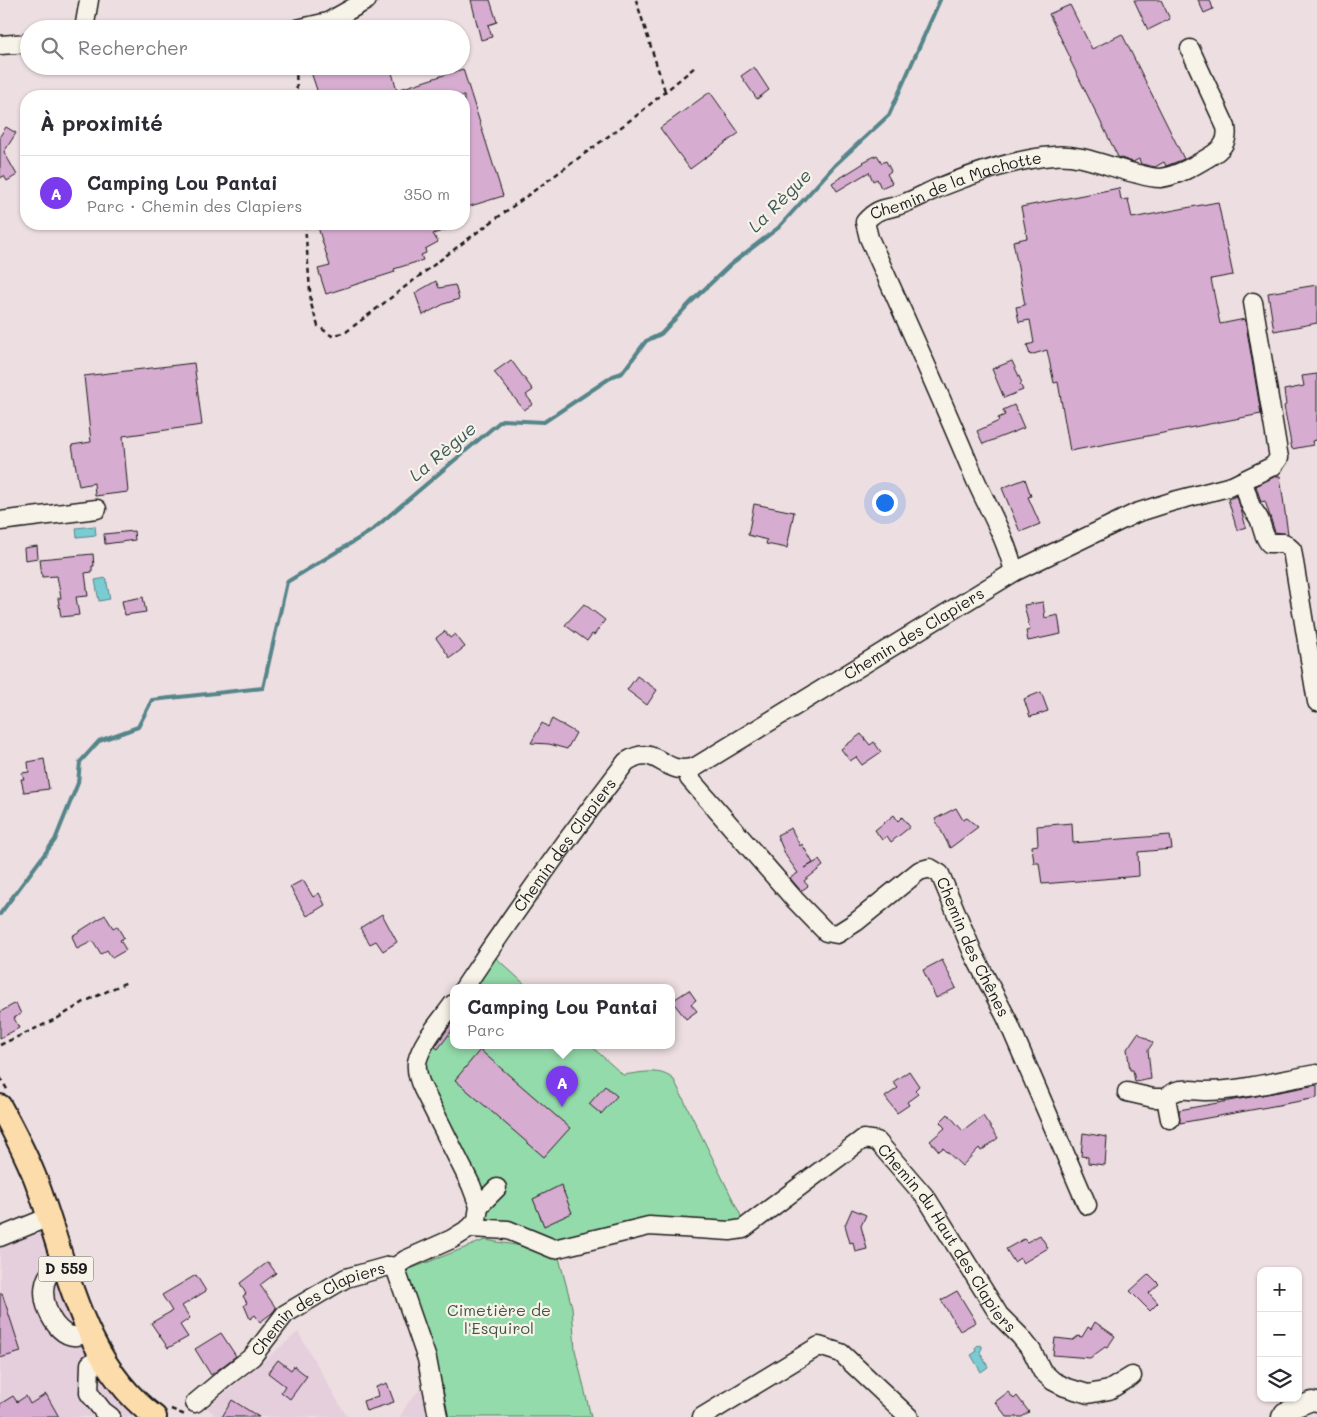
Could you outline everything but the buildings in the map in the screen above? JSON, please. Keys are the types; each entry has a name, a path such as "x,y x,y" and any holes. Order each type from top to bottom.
{"main road":[{"name":"D 559","path":"5,1100 13,1129 34,1175 88,1332 112,1374 132,1397 152,1413"}],"street":[{"path":"86,20 89,0"},
{"path":"332,20 367,0"},
{"path":"0,46 20,44"},
{"name":"Chemin de la Machotte","path":"1014,572 1010,553 979,488 869,238 866,222 874,212 905,204 942,186 1034,158 1055,156 1084,159 1126,172 1159,178 1192,168 1219,149 1226,142 1228,135 1190,49"},
{"name":"Chemin des Clapiers","path":"467,984 499,934 626,762 634,756 645,754 675,768 688,770 697,766 1014,572 1136,513 1210,493 1242,482 1273,466 1279,458 1253,302"},
{"path":"1242,482 1247,491 1250,506 1257,514 1263,536 1270,543 1284,544 1292,550 1317,702"},
{"path":"0,521 97,509"},
{"name":"Chemin des Chênes","path":"688,770 689,778 795,900 826,932 837,934 856,922 919,871 930,868 940,874 972,953 1007,1018 1087,1205"},
{"path":"450,1008 423,1047 417,1063 418,1076 471,1185 479,1206 477,1220 470,1228"},
{"path":"1127,1092 1153,1098 1166,1098 1172,1091 1181,1089 1223,1090 1317,1074"},
{"path":"1166,1098 1170,1119"},
{"name":"Chemin du Haut des Clapiers","path":"470,1228 508,1230 554,1249 649,1226 730,1230 743,1228 863,1139 877,1141 927,1200 1000,1315 1026,1343 1042,1371 1053,1381 1088,1394 1109,1390 1132,1376"},
{"path":"479,1206 497,1188"},
{"path":"0,1237 49,1217"},
{"name":"Chemin des Clapiers","path":"192,1410 226,1377 252,1357 286,1314 318,1293 346,1278 389,1266 395,1267 470,1228"},
{"path":"65,1266 54,1270 48,1276 44,1289 44,1304 58,1327 68,1334 76,1336 88,1332"},
{"path":"395,1267 427,1359 438,1417"},
{"path":"702,1417 819,1346 840,1354 909,1417"},
{"path":"100,1356 90,1364 89,1392 103,1411 111,1417"},
{"path":"1281,1417 1284,1412 1317,1402"}],"path":[{"path":"636,0 665,91"},
{"path":"305,230 311,304 318,326 332,336 346,332 636,116 695,67"},
{"path":"297,75 298,90"},
{"path":"0,1045 58,1018 84,1002 127,982"},
{"path":"0,1077 5,1100"},
{"path":"152,1413 192,1410"}],"shaded area":[{"path":"41,1225 143,1417 0,1417 0,1244"},
{"path":"298,1332 347,1417 217,1417 207,1408"},
{"path":"428,1380 436,1417 400,1417 407,1404"}],"green space":[{"path":"494,956 525,984 472,984"},
{"path":"450,1013 450,1049 594,1049 623,1075 656,1072 669,1076 674,1080 742,1218 731,1235 646,1229 574,1249 489,1223 485,1207 422,1074 427,1046"},
{"name":"Cimetière de l'Esquirol","path":"485,1240 522,1246 559,1258 572,1307 575,1350 591,1417 449,1417 441,1382 405,1271"}],"water":[{"path":"95,526 96,535 77,537 76,528"},
{"path":"106,578 110,599 99,601 95,580"},
{"path":"978,1345 982,1346 980,1352 988,1367 981,1372 971,1355 976,1352 975,1348"}],"waterway":[{"name":"La Règue","path":"0,914 55,840 78,783 80,762 99,741 138,727 152,700 263,688 287,582 371,531 502,420 544,422 613,376 622,373 646,341 661,334 731,264 778,228 835,165 889,115 940,0"}],"place":[{"name":"Camping Lou Pantai","path":"562,1107"}]}
